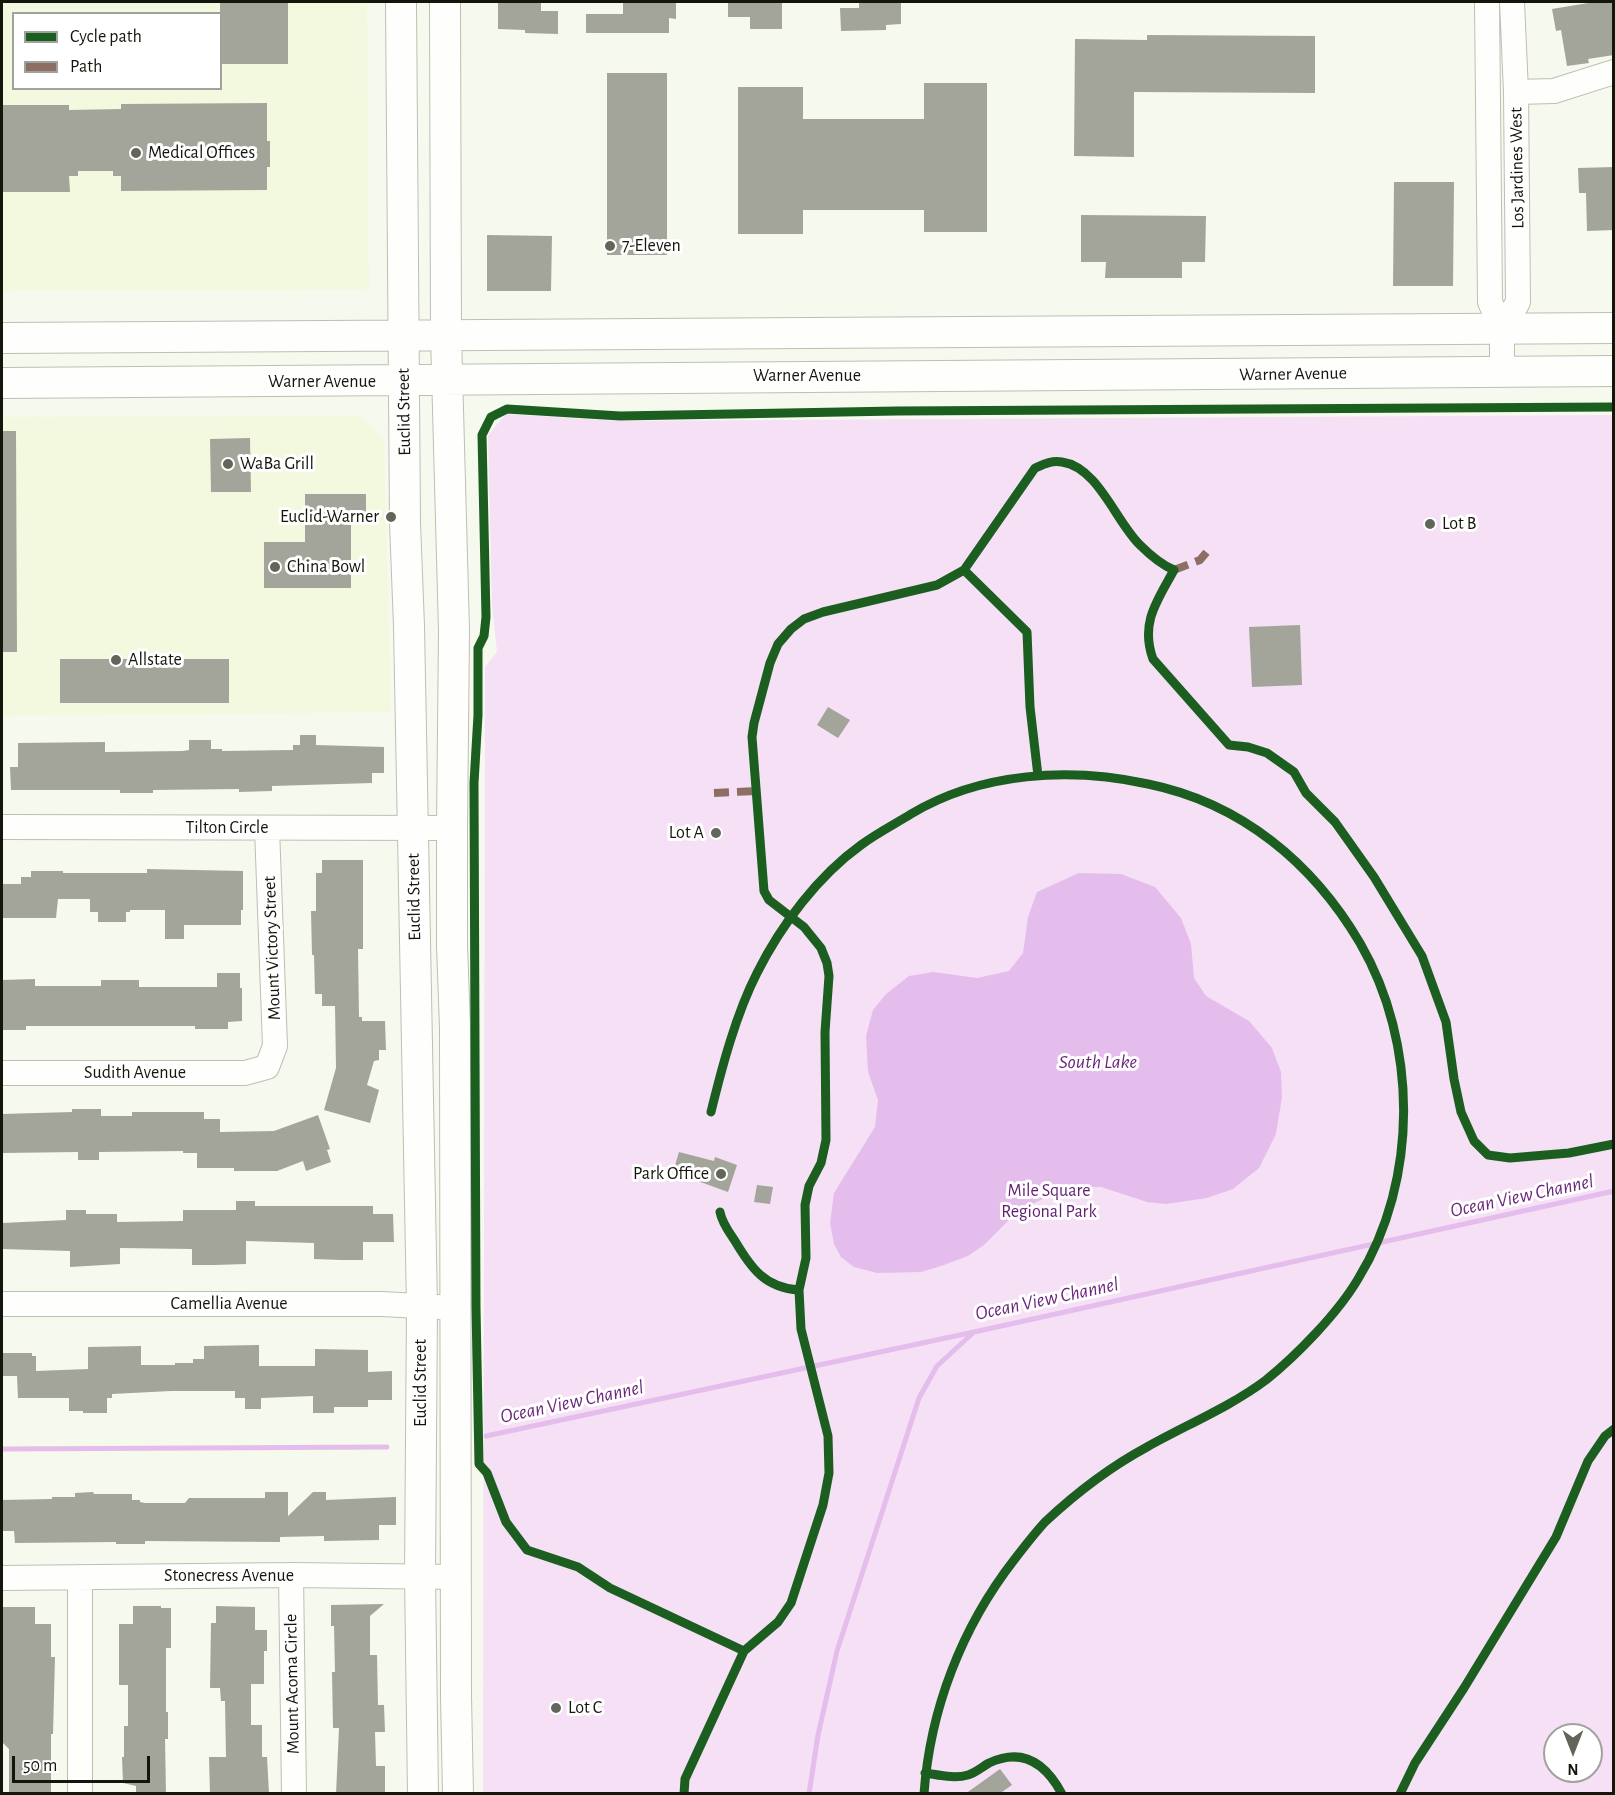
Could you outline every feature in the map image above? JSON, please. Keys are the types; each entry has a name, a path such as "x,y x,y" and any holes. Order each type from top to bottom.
{"main road":[{"name":"Euclid Street","path":"401,2 403,381 422,1307 420,1576 423,1794"},
{"name":"Euclid Street","path":"445,2 446,335 454,631 452,828 458,1794"},
{"path":"2,338 1614,328"},
{"name":"Warner Avenue","path":"2,383 1614,371"}],"street":[{"name":"Los Jardines West","path":"1487,2 1490,303 1502,330 1502,372"},
{"name":"Los Jardines West","path":"1502,330 1518,303 1516,92 1512,2"},
{"path":"1516,92 1554,91 1614,72"},
{"name":"Tilton Circle","path":"2,827 452,828"},
{"name":"Mount Victory Street","path":"267,828 275,1046 267,1067"},
{"name":"Sudith Avenue","path":"2,1073 245,1073 267,1067"},
{"name":"Camellia Avenue","path":"2,1304 382,1304 456,1308"},
{"name":"Stonecress Avenue","path":"2,1578 291,1575 457,1577"},
{"name":"Mount Acoma Circle","path":"291,1575 294,1794"},
{"path":"80,1577 80,1794"}],"shaded area":[{"path":"2,2 367,2 369,289 2,291"},
{"path":"361,416 384,440 391,712 2,716 2,417"}],"green space":[{"name":"Mile Square Regional Park","path":"506,414 617,421 1613,415 1613,1793 483,1794 485,667 497,652 492,605 488,435"}],"water":[{"name":"South Lake","path":"1079,873 1121,874 1155,887 1181,918 1191,944 1194,978 1206,996 1249,1021 1272,1048 1281,1072 1282,1097 1276,1134 1259,1168 1233,1189 1207,1198 1166,1204 1147,1202 1101,1187 1083,1187 1057,1192 1018,1211 984,1245 968,1256 941,1266 921,1272 877,1273 854,1267 841,1257 834,1244 830,1223 834,1193 875,1127 878,1100 868,1072 866,1036 873,1010 886,994 909,976 933,972 977,978 1009,971 1023,953 1028,917 1037,892"}],"building":[{"path":"220,2 288,2 288,64 222,64 222,12 220,12"},
{"path":"498,2 541,2 541,11 558,11 558,34 498,29"},
{"path":"623,2 676,2 676,19 669,18 669,33 586,33 586,14 623,14"},
{"path":"728,2 782,2 782,29 750,29 750,17 728,17"},
{"path":"859,2 901,2 901,24 886,25 886,30 841,31 840,8 859,8"},
{"path":"1594,2 1614,2 1614,55 1588,59 1589,63 1567,66 1561,30 1556,31 1552,9"},
{"path":"1147,35 1315,36 1315,93 1134,92 1134,157 1074,156 1075,39 1147,40"},
{"path":"607,73 667,73 667,255 607,255"},
{"path":"924,83 987,83 987,232 924,232 924,210 803,210 803,234 738,234 738,87 803,87 803,119 924,119"},
{"name":"Medical Offices","path":"267,103 270,167 267,167 267,190 121,191 121,176 113,176 113,171 78,171 78,176 69,176 70,192 2,192 2,105 69,105 69,110 121,109 121,104"},
{"path":"1614,167 1614,230 1587,231 1586,193 1579,193 1578,168"},
{"path":"1394,182 1454,182 1453,286 1393,286"},
{"path":"1081,215 1206,216 1205,262 1182,262 1182,278 1105,278 1106,262 1081,262"},
{"path":"487,235 552,236 551,291 487,291"},
{"path":"2,431 16,431 17,652 2,652"},
{"path":"250,438 251,492 211,492 210,439"},
{"path":"305,494 366,494 366,519 351,519 351,588 264,588 264,542 305,542"},
{"path":"1300,625 1302,685 1252,687 1249,627"},
{"path":"60,659 229,659 229,703 60,703"},
{"path":"828,707 850,720 838,738 817,725"},
{"path":"300,735 316,735 316,745 384,747 384,773 372,773 372,783 272,786 272,791 153,790 153,793 120,793 120,790 11,790 10,767 18,767 18,743 105,742 105,752 183,751 189,750 189,740 211,740 211,749 222,749 222,751 293,750 293,745 300,745"},
{"path":"322,860 363,860 363,949 358,949 359,1017 362,1017 362,1021 385,1021 386,1050 379,1050 379,1060 374,1061 367,1085 379,1090 370,1123 324,1110 336,1068 335,1006 322,1006 322,994 315,994 314,955 312,955 311,911 316,911 316,873 322,873"},
{"path":"147,869 243,871 241,925 184,925 184,939 165,939 165,910 130,910 126,912 126,922 98,922 98,912 90,912 90,899 58,899 56,918 2,918 2,884 21,884 21,877 31,877 31,871 147,873"},
{"path":"217,973 240,973 242,1021 228,1022 228,1029 195,1029 195,1026 26,1026 26,1030 2,1030 2,980 35,979 35,986 101,986 101,980 139,980 139,987 217,987"},
{"path":"72,1109 101,1109 101,1116 132,1116 132,1112 204,1112 204,1119 220,1119 220,1132 274,1131 318,1115 330,1149 327,1150 331,1162 306,1171 303,1161 277,1171 234,1171 234,1168 197,1168 197,1153 183,1153 183,1151 99,1152 99,1160 78,1160 78,1152 2,1153 2,1114 72,1112"},
{"path":"679,1152 714,1161 715,1157 737,1165 728,1192 673,1172"},
{"path":"757,1185 773,1187 770,1204 754,1202"},
{"path":"236,1201 255,1201 255,1206 373,1206 373,1214 393,1214 394,1242 363,1242 363,1260 341,1260 314,1259 314,1243 246,1241 246,1264 214,1265 192,1265 192,1249 120,1248 120,1264 70,1267 70,1251 2,1249 2,1223 66,1220 66,1210 86,1210 86,1214 117,1214 117,1222 183,1221 183,1210 236,1210"},
{"path":"259,1345 259,1366 315,1366 315,1349 368,1350 368,1372 392,1371 392,1400 368,1400 368,1407 334,1407 334,1413 313,1413 313,1396 261,1398 261,1409 245,1409 245,1398 235,1398 235,1391 171,1391 112,1394 112,1398 107,1398 107,1413 83,1413 83,1411 69,1411 69,1398 18,1398 17,1376 2,1376 2,1353 32,1353 32,1356 36,1356 36,1371 88,1369 88,1347 141,1346 141,1365 175,1365 175,1363 193,1363 193,1359 204,1359 204,1346"},
{"path":"93,1492 94,1494 132,1494 132,1500 145,1503 185,1503 189,1498 265,1498 265,1492 288,1492 288,1516 313,1492 326,1492 326,1500 396,1497 396,1525 379,1525 379,1540 324,1541 324,1536 280,1537 280,1542 15,1543 14,1531 2,1531 2,1500 75,1497 75,1493"},
{"path":"384,1604 370,1616 370,1655 377,1655 378,1705 384,1705 385,1732 375,1732 376,1766 385,1766 385,1794 336,1794 339,1728 333,1728 332,1672 335,1672 331,1605"},
{"path":"133,1606 171,1608 171,1648 166,1648 168,1739 165,1739 166,1794 136,1794 136,1786 123,1783 122,1757 124,1757 124,1726 128,1726 128,1685 119,1685 119,1624 133,1624"},
{"path":"216,1606 255,1607 255,1630 267,1630 267,1651 264,1651 264,1684 251,1684 251,1725 262,1725 262,1757 267,1757 269,1793 210,1794 209,1757 226,1757 225,1701 221,1701 220,1688 210,1688 211,1623 216,1623"},
{"path":"2,1607 35,1607 35,1624 51,1624 51,1657 55,1657 51,1794 9,1794 9,1749 2,1742"},
{"path":"1000,1769 1012,1785 999,1794 965,1794"}],"waterway":[{"name":"Ocean View Channel","path":"486,1436 974,1332 1614,1191"},
{"path":"809,1794 818,1735 837,1651 919,1398 937,1366 974,1332"},
{"name":"Ocean View Channel","path":"2,1449 387,1447"}],"marked path":[{"path":"1174,570 1200,560 1210,548"},
{"path":"714,793 755,791"}],"cycle path":[{"path":"744,1651 610,1588 578,1567 527,1550 506,1522 487,1473 479,1464 476,1308 474,783 478,715 478,648 484,636 486,617 482,435 491,417 507,409 620,416 897,411 1614,407"},
{"path":"684,1794 685,1779 744,1651 778,1622 791,1603 823,1505 829,1473 828,1436 801,1329 799,1290 806,1258 805,1205 809,1186 821,1163 826,1140 825,1032 829,976 821,948 804,927 769,900 764,891 752,737 770,663 778,644 791,629 804,619 823,612 937,585 964,570 1035,468 1055,462 1075,466 1096,484 1140,545 1156,559 1174,570 1156,602 1149,623 1149,646 1153,659 1229,745 1248,747 1267,753 1294,772 1306,793 1335,822 1374,877 1422,956 1446,1022 1461,1112 1474,1141 1488,1155 1510,1158 1569,1153 1614,1144"},
{"path":"964,570 1027,632 1030,707 1038,776"},
{"path":"711,1112 730,1041 749,989 777,937 830,871 861,845 938,800 967,789 1026,777 1088,776 1148,784 1182,793 1244,822 1297,863 1341,914 1360,943 1379,982 1393,1024 1401,1067 1404,1111 1401,1156 1392,1199 1378,1240 1358,1279 1340,1306 1316,1333 1266,1380 1223,1407 1120,1463 1069,1501 1037,1531 995,1586 964,1641 941,1700 927,1762 924,1794"},
{"path":"720,1212 724,1224 741,1251 760,1275 777,1285 799,1290"},
{"path":"1400,1794 1415,1763 1464,1688 1556,1537 1588,1461 1605,1436 1614,1429"},
{"path":"925,1773 957,1777 971,1774 1001,1759 1023,1758 1032,1761 1049,1774 1062,1794"}],"place":[{"name":"Medical Offices","path":"136,153"},
{"name":"7-Eleven","path":"610,246"},
{"name":"WaBa Grill","path":"228,464"},
{"name":"Euclid-Warner","path":"391,517"},
{"name":"Lot B","path":"1430,524"},
{"name":"China Bowl","path":"275,567"},
{"name":"Allstate","path":"116,660"},
{"name":"Lot A","path":"716,833"},
{"name":"Park Office","path":"721,1174"},
{"name":"Lot C","path":"556,1708"}]}
